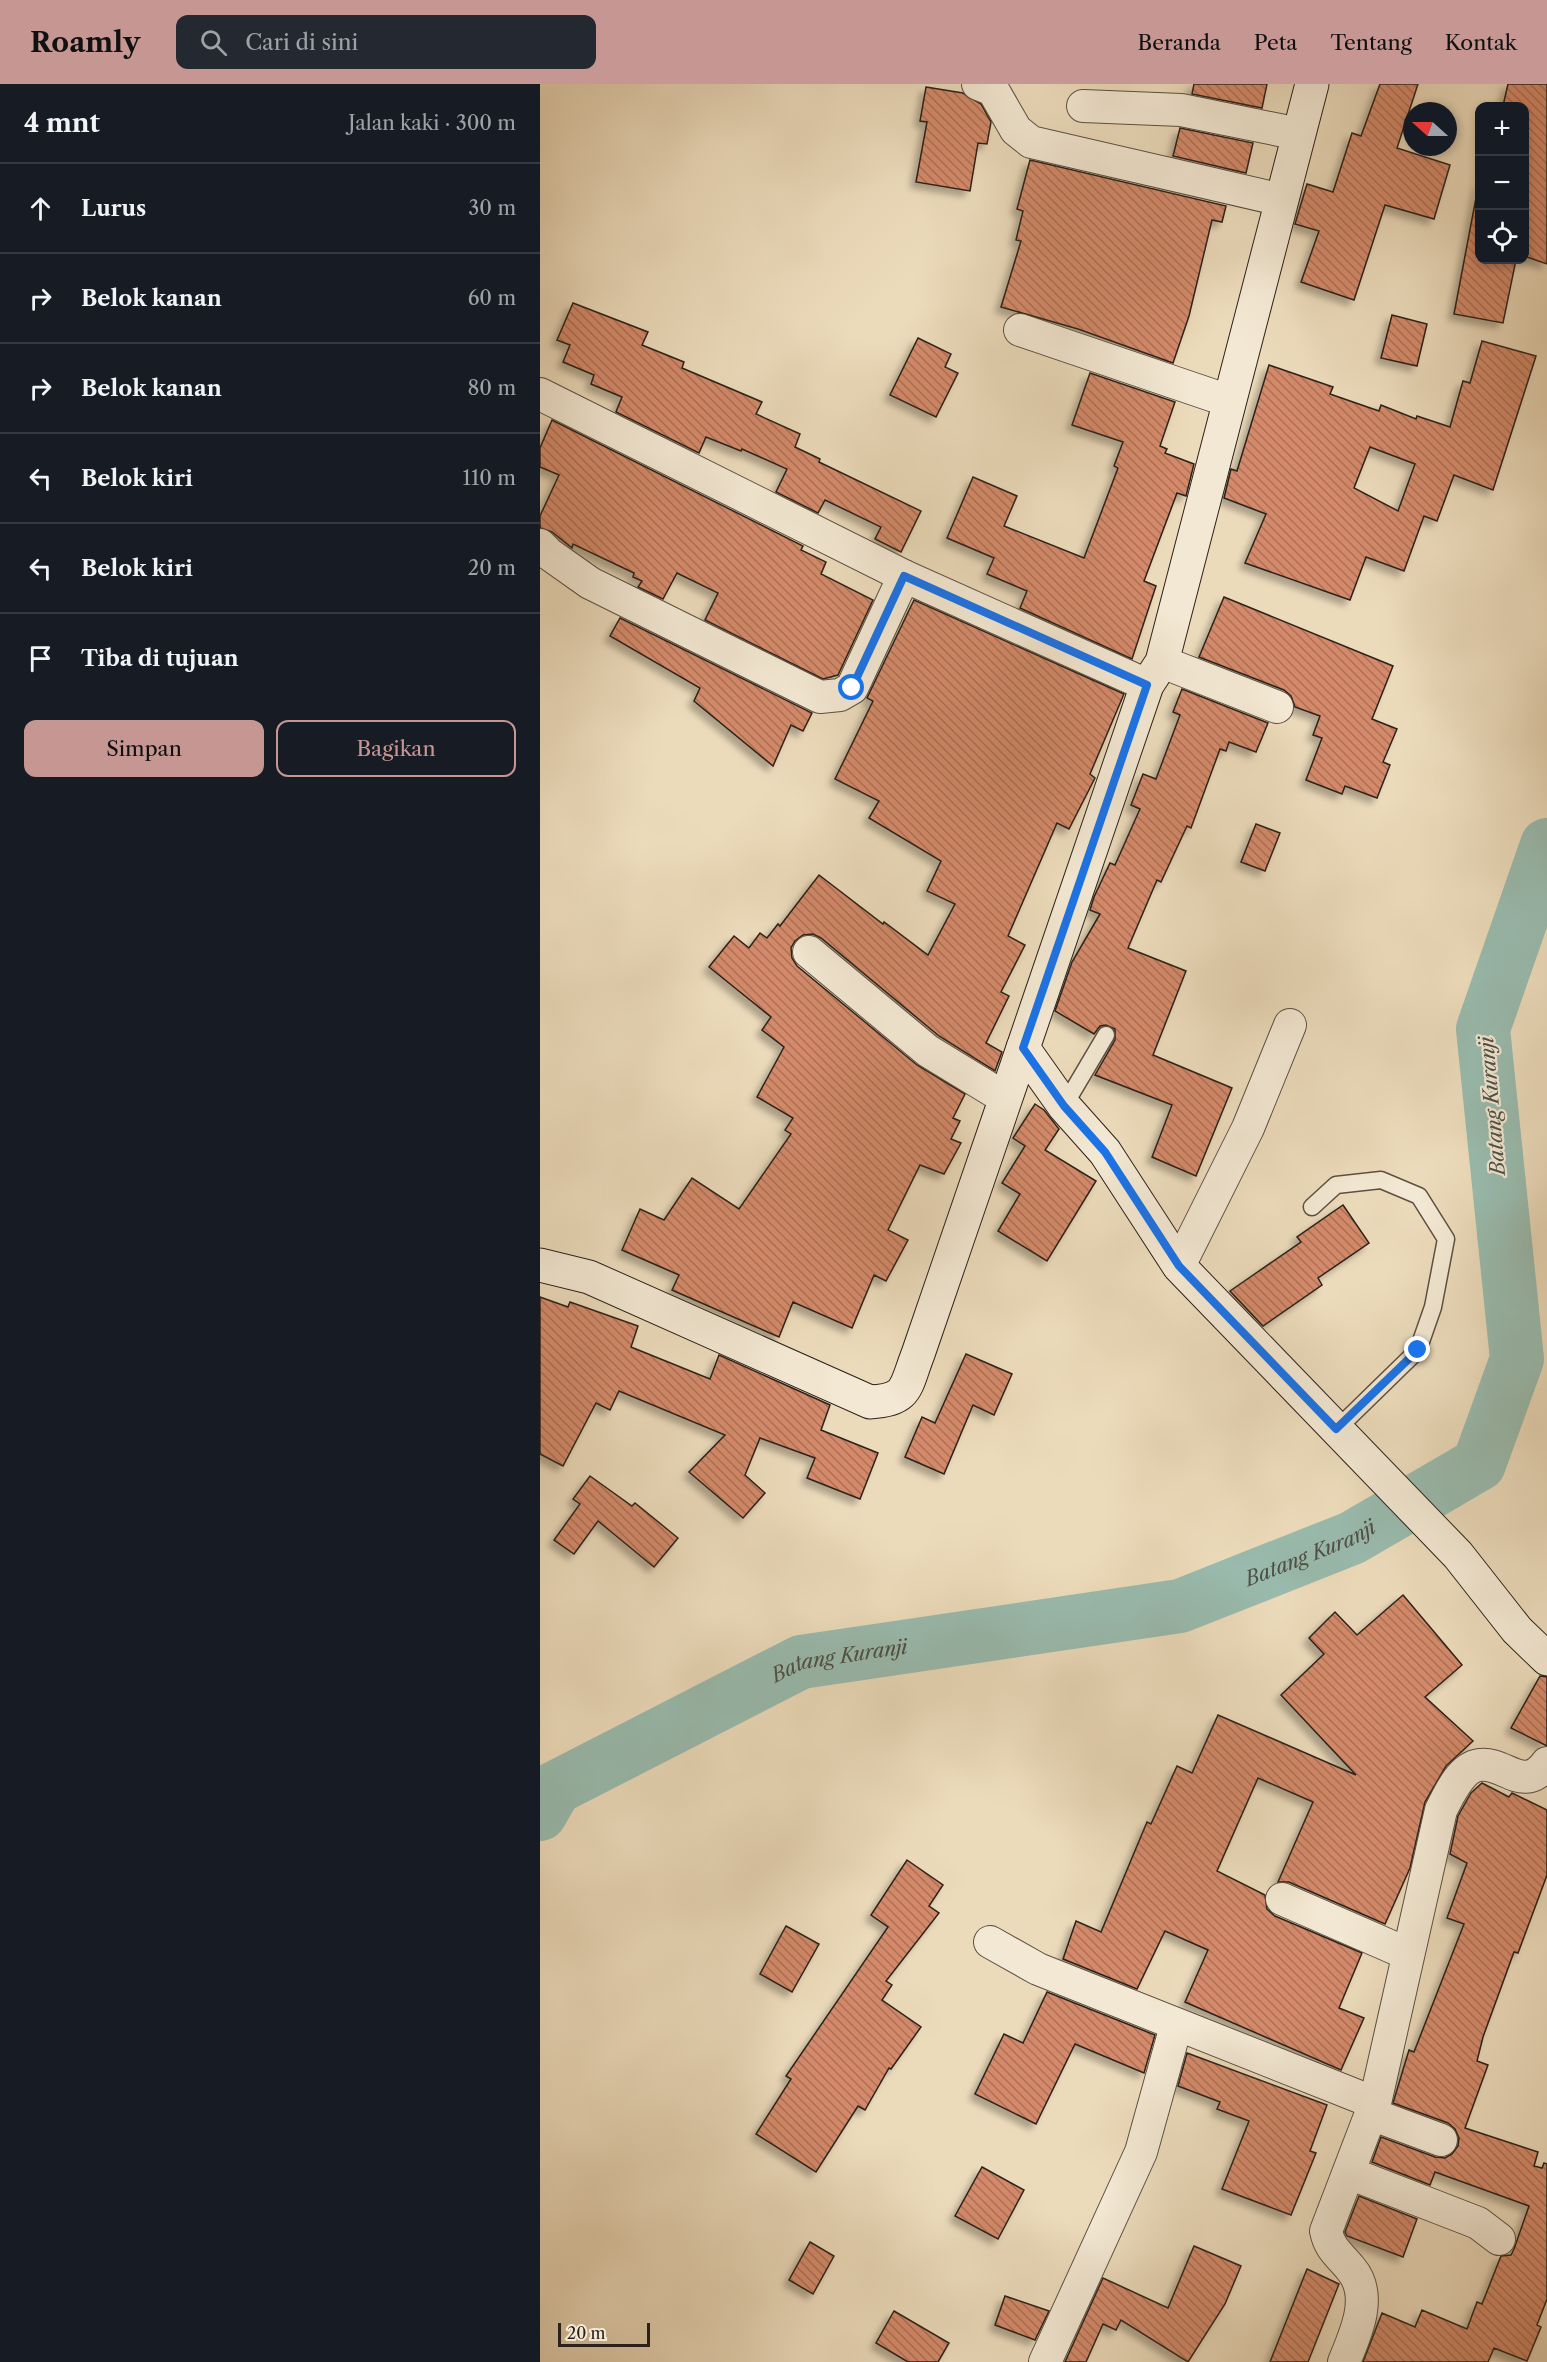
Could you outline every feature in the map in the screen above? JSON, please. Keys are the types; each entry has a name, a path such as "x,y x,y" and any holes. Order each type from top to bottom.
{"street":[{"path":"978,84 993,90 1016,130 1031,142 1282,200"},
{"path":"540,1265 589,1277 870,1402 892,1400 904,1391 1154,674 1229,401 1312,84"},
{"path":"1083,106 1181,110 1299,134"},
{"path":"1020,330 1229,401"},
{"path":"540,394 904,576 1154,674 1277,707"},
{"path":"540,544 549,554 590,583 820,697 840,695 852,688 904,576"},
{"path":"809,952 928,1051 1005,1098"},
{"path":"1179,1266 1248,1128 1290,1025"},
{"path":"1023,1048 1064,1106 1105,1152 1179,1266 1458,1555 1517,1630 1547,1659"},
{"path":"1344,2362 1360,2322 1360,2284 1352,2270 1329,2244 1326,2231 1373,2108 1441,1810 1454,1785 1469,1770 1479,1765 1494,1767 1519,1777 1532,1776 1547,1763"},
{"path":"1282,1899 1408,1954"},
{"path":"990,1942 1038,1969 1373,2108 1442,2140"},
{"path":"1045,2362 1141,2152 1176,2026"},
{"path":"1349,2173 1478,2223 1499,2239"}],"lane":[{"path":"1064,1106 1106,1035"},
{"path":"1312,1207 1336,1185 1381,1180 1419,1196 1446,1239 1433,1307 1418,1350 1336,1429"}],"building":[{"path":"1194,84 1267,84 1262,108 1192,94"},
{"path":"1380,84 1418,84 1412,102 1403,102 1403,130 1397,148 1403,150 1403,156 1422,156 1450,165 1434,219 1385,205 1354,300 1301,282 1319,231 1295,224 1307,184 1333,192 1352,133 1361,136"},
{"path":"1508,84 1547,84 1547,264 1529,258 1529,102 1504,102"},
{"path":"926,87 963,93 981,104 991,122 987,144 978,143 970,191 916,182 927,122 920,121"},
{"path":"1180,128 1253,143 1246,173 1173,156"},
{"path":"1030,160 1226,206 1222,222 1212,220 1189,316 1173,363 1078,329 1001,307 1021,241 1016,240 1023,211 1017,209"},
{"path":"1475,203 1475,264 1515,264 1503,323 1454,314"},
{"path":"573,303 648,332 642,345 684,362 682,368 762,402 756,414 800,434 795,447 820,459 819,462 921,511 901,552 875,539 881,527 825,500 818,513 776,492 787,469 742,449 741,451 706,437 699,453 616,412 622,397 591,384 594,375 563,362 570,345 557,340"},
{"path":"1392,315 1427,324 1417,366 1381,358"},
{"path":"918,338 951,354 945,367 958,373 936,417 890,395"},
{"path":"1482,341 1536,356 1493,490 1454,475 1437,521 1424,516 1404,571 1366,557 1350,600 1245,563 1266,514 1224,498 1231,469 1237,471 1269,365 1333,387 1330,394 1379,411 1381,405 1416,419 1417,416 1450,427 1463,381 1470,383","holes":["1370,447 1415,464 1398,511 1354,488"]},
{"path":"1090,373 1175,402 1160,446 1167,449 1165,453 1194,464 1186,496 1177,493 1144,581 1156,586 1132,659 1020,608 1027,591 987,574 994,558 947,538 973,477 1017,496 1004,526 1084,558 1118,468 1114,466 1123,442 1072,425"},
{"path":"552,420 803,546 801,550 826,562 821,574 873,600 838,675 823,679 705,620 718,593 677,573 663,599 638,587 642,581 633,577 634,573 573,544 572,548 552,532 540,528 540,516 559,475 540,467 540,448"},
{"path":"1224,597 1393,666 1372,719 1397,729 1383,762 1390,765 1377,798 1345,786 1342,794 1306,780 1322,738 1313,735 1320,716 1295,707 1291,696 1284,690 1199,657"},
{"path":"914,600 1124,694 1090,774 1095,778 1069,829 1057,823 1008,936 1025,945 1001,992 1009,996 986,1043 1002,1052 995,1071 939,1036 821,938 813,934 803,935 795,941 791,948 792,958 797,966 917,1065 965,1094 953,1118 960,1121 951,1139 961,1143 944,1174 920,1165 888,1230 908,1240 886,1281 874,1275 852,1328 793,1302 779,1337 672,1290 679,1275 622,1250 640,1209 664,1220 692,1178 739,1209 791,1134 785,1130 793,1118 757,1097 784,1047 762,1030 771,1017 709,967 734,936 749,948 760,933 767,938 778,924 780,926 819,875 928,955 955,904 927,891 941,861 869,818 879,801 835,779 873,701 867,698"},
{"path":"620,618 812,713 803,731 791,725 773,766 694,701 700,688 610,636"},
{"path":"1182,689 1268,723 1256,752 1229,742 1226,751 1220,749 1191,828 1187,826 1161,882 1157,880 1128,948 1186,971 1153,1055 1232,1088 1196,1176 1152,1157 1172,1105 1095,1075 1115,1040 1115,1029 1106,1025 1100,1026 1094,1034 1055,1011 1072,962 1100,914 1090,910 1094,897 1110,863 1115,865 1140,809 1131,805 1143,774 1156,779 1180,715 1173,712"},
{"path":"1256,824 1280,833 1265,871 1241,862"},
{"path":"1035,1104 1044,1110 1059,1129 1045,1150 1096,1181 1047,1261 998,1231 1020,1194 1002,1183 1025,1146 1013,1138"},
{"path":"1343,1205 1369,1243 1318,1278 1322,1285 1263,1326 1230,1291 1301,1242 1297,1237"},
{"path":"540,1297 568,1307 570,1302 638,1326 631,1347 710,1379 719,1355 830,1405 821,1430 878,1453 860,1499 807,1478 815,1458 760,1438 745,1475 765,1493 743,1518 689,1472 725,1435 619,1391 610,1410 596,1403 563,1466 540,1454"},
{"path":"966,1354 1012,1374 994,1415 973,1405 944,1474 905,1457 922,1417 935,1423"},
{"path":"590,1476 632,1506 635,1503 678,1538 654,1567 598,1521 574,1554 554,1540 580,1504 573,1499"},
{"path":"1403,1595 1462,1665 1425,1697 1473,1741 1446,1766 1425,1802 1410,1868 1385,1924 1289,1882 1278,1882 1313,1802 1258,1778 1217,1871 1265,1895 1267,1909 1275,1916 1362,1953 1339,2008 1364,2018 1341,2070 1185,2002 1208,1950 1165,1931 1137,1989 1063,1959 1076,1921 1101,1932 1147,1822 1151,1824 1177,1766 1192,1773 1218,1715 1356,1775 1281,1695 1324,1654 1309,1638 1335,1612 1357,1635"},
{"path":"1540,1676 1547,1677 1547,1746 1511,1728"},
{"path":"1482,1783 1509,1797 1512,1793 1547,1810 1547,1875 1518,1953 1514,1952 1483,2037 1477,2061 1488,2065 1465,2128 1538,2152 1534,2166 1542,2168 1544,2163 1547,2164 1547,2299 1537,2325 1541,2327 1527,2361 1494,2348 1488,2362 1363,2362 1382,2313 1415,2327 1422,2310 1467,2329 1477,2302 1482,2304 1501,2256 1511,2255 1529,2206 1435,2172 1430,2185 1372,2162 1381,2137 1435,2157 1445,2158 1452,2154 1458,2146 1459,2138 1455,2129 1448,2123 1393,2103 1409,2050 1414,2052 1464,1924 1447,1918 1467,1863 1450,1854 1458,1816 1471,1793"},
{"path":"907,1860 943,1885 929,1906 939,1913 886,1981 892,1985 882,2000 921,2027 891,2069 889,2068 865,2110 858,2106 816,2172 756,2134 791,2079 786,2076 888,1927 871,1915"},
{"path":"786,1926 819,1944 792,1992 760,1974"},
{"path":"1047,1992 1155,2035 1144,2073 1075,2044 1036,2124 975,2094 1004,2034 1023,2043"},
{"path":"1187,2053 1327,2105 1310,2151 1316,2153 1291,2215 1222,2189 1249,2121 1217,2109 1220,2102 1178,2086"},
{"path":"982,2167 1024,2190 998,2239 955,2216"},
{"path":"1359,2196 1417,2219 1403,2257 1347,2236 1345,2232"},
{"path":"810,2242 834,2256 813,2294 789,2280"},
{"path":"1194,2246 1241,2266 1225,2304 1188,2362 1121,2320 1116,2330 1103,2324 1086,2362 1065,2362 1103,2278 1168,2308"},
{"path":"1307,2269 1339,2284 1308,2362 1270,2362"},
{"path":"1005,2296 1049,2311 1035,2340 995,2325"},
{"path":"894,2311 949,2343 938,2362 908,2362 876,2343"}],"waterway":[{"name":"Batang Kuranji","path":"540,1814 555,1788 801,1662 1180,1606 1352,1538 1479,1464 1517,1359 1483,1029 1547,845"}],"route":[{"path":"852,688 904,576 1147,685 1023,1048 1064,1106 1105,1152 1179,1266 1336,1429 1418,1350"}]}
